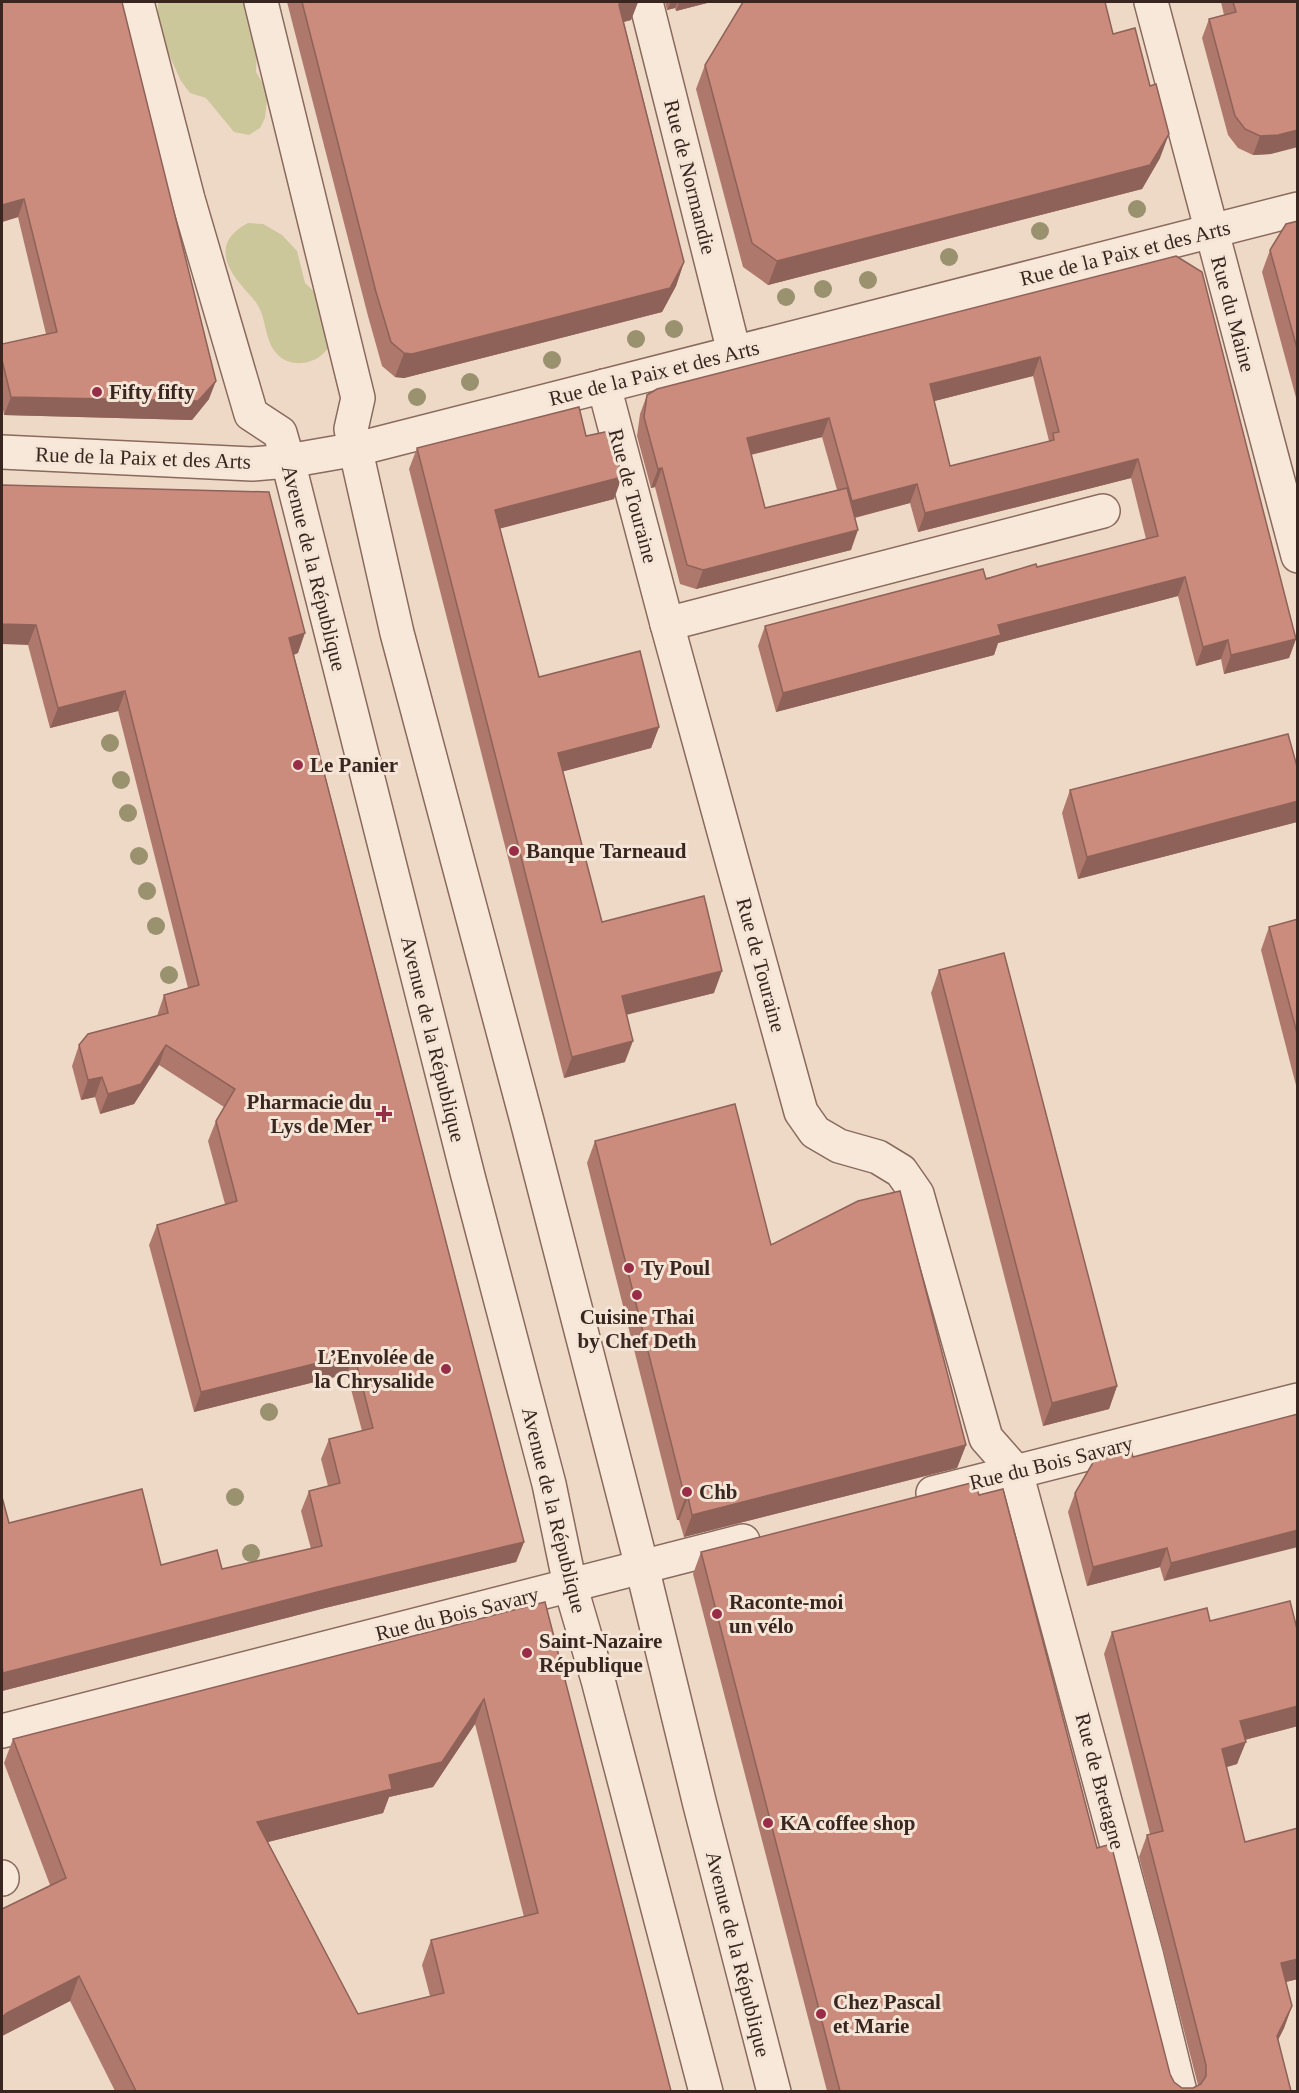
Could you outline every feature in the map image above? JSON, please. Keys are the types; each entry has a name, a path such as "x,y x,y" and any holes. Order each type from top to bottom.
{"street":[{"name":"Avenue de la République","path":"137,2 188,199 251,414 280,433 288,461 465,1165 549,1484 570,1585 598,1680 706,2091"},
{"name":"Avenue de la République","path":"261,2 358,399 351,429 400,644 527,1120 774,2091"},
{"name":"Rue de Normandie","path":"646,2 734,352"},
{"name":"Rue du Maine","path":"1151,2 1296,541"},
{"name":"Rue de la Paix et des Arts","path":"2,452 252,464 288,461 357,449 1298,209"},
{"name":"Rue de Touraine","path":"604,386 801,1112 815,1132 839,1146 878,1157 901,1171 917,1194 986,1438 1016,1472"},
{"path":"667,624 1103,511"},
{"name":"Rue du Bois Savary","path":"903,1501 1298,1400"},
{"name":"Rue de Bretagne","path":"1016,1472 1143,1942 1180,2091"},
{"name":"Rue du Bois Savary","path":"2,1731 766,1535"}],"shaded area":[{"path":"158,2 250,2 257,45 256,72 266,89 267,100 265,118 260,128 249,135 234,132 206,98 190,93 181,81 164,44 158,21"},
{"path":"248,223 263,224 282,235 297,251 305,283 328,305 332,337 330,345 318,358 293,363 278,355 270,343 263,316 257,304 230,268 226,260 227,244 238,229"}],"building":[{"path":"2,2 122,2 216,381 198,401 11,397 2,360 2,344 57,332 24,199 2,205"},
{"path":"302,2 620,2 684,262 670,288 412,354 404,353 391,342 376,292"},
{"path":"743,2 1105,2 1113,34 1135,28 1150,86 1156,84 1169,134 1150,165 777,261 752,243 705,65"},
{"path":"1233,2 1298,2 1298,130 1278,135 1260,136 1245,129 1235,116 1209,19 1236,12"},
{"path":"1298,221 1298,352 1270,250 1286,224"},
{"path":"1176,256 1202,272 1296,639 1231,655 1228,640 1203,647 1185,577 998,625 1001,635 783,693 765,626 983,569 986,579 1036,564 1037,567 1158,536 1138,459 925,513 917,484 852,501 829,418 747,438 765,508 847,488 858,530 703,570 687,565 662,468 658,469 644,417 647,395 657,389","holes":["1040,357 1059,432 1053,433 1054,440 950,466 930,384"]},
{"path":"579,407 586,436 610,431 622,477 495,510 539,677 640,651 659,727 558,753 602,922 704,896 722,971 622,996 633,1041 572,1057 417,448"},
{"path":"2,485 269,492 305,633 289,638 524,1542 333,1588 3,1673 2,1497 9,1523 142,1489 161,1565 217,1550 222,1569 322,1546 309,1491 340,1483 329,1439 373,1428 354,1354 201,1392 157,1225 237,1201 216,1121 235,1089 166,1045 141,1084 108,1094 102,1077 88,1080 79,1045 88,1034 168,1013 164,995 199,985 125,691 58,708 36,625 2,624"},
{"path":"1288,734 1298,770 1298,801 1087,857 1070,790"},
{"path":"1298,919 1298,1037 1269,927"},
{"path":"1004,953 1117,1386 1052,1403 939,970"},
{"path":"735,1104 771,1245 858,1201 900,1191 966,1445 692,1515 688,1497 685,1498 595,1141"},
{"path":"1298,1414 1298,1530 1171,1563 1167,1548 1093,1567 1075,1493 1098,1454 1130,1446 1133,1457"},
{"path":"975,1482 979,1495 1003,1489 1097,1848 1111,1844 1170,2074 1174,2082 1182,2088 1193,2088 1201,2084 1206,2076 1206,2065 1147,1835 1163,1831 1112,1632 1207,1608 1210,1621 1290,1601 1298,1633 1298,1706 1240,1721 1246,1742 1222,1749 1245,1842 1298,1828 1298,1959 1281,1963 1292,2006 1277,2036 1291,2091 840,2091 701,1552"},
{"path":"545,1602 671,2091 136,2091 79,1976 2,2017 2,1909 66,1878 13,1739","holes":["484,1699 538,1913 431,1940 444,1993 358,2014 257,1822 392,1789 389,1775 442,1762"]}],"place":[{"name":"Fifty fifty","path":"97,392"},
{"name":"Le Panier","path":"298,765"},
{"name":"Banque Tarneaud","path":"514,851"},
{"name":"Pharmacie du Lys de Mer","path":"384,1114"},
{"name":"Ty Poul","path":"629,1268"},
{"name":"Cuisine Thai by Chef Deth","path":"637,1295"},
{"name":"L’Envolée de la Chrysalide","path":"446,1369"},
{"name":"Chb","path":"687,1492"},
{"name":"Raconte-moi un vélo","path":"717,1614"},
{"name":"Saint-Nazaire République","path":"527,1653"},
{"name":"KA coffee shop","path":"768,1823"},
{"name":"Chez Pascal et Marie","path":"821,2014"}]}
